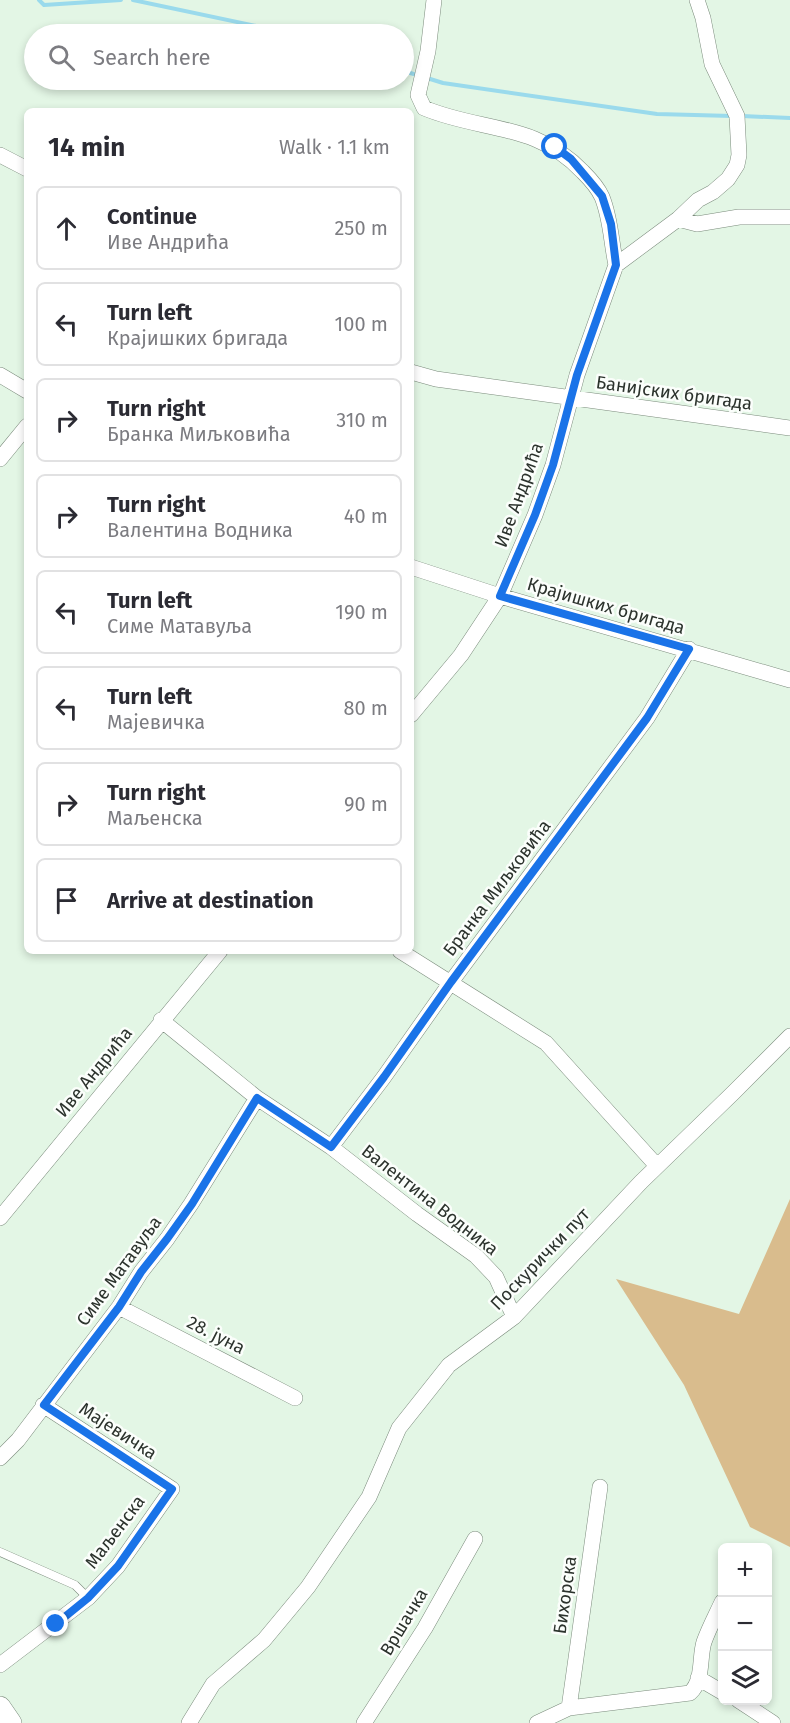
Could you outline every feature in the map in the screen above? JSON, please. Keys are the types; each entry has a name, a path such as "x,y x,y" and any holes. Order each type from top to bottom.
{"main road":[{"path":"0,1707 11,1723"}],"street":[{"name":"Иве Андрића","path":"414,711 461,655 500,596 535,515 553,465 569,399 616,265 611,224 602,196 571,159 555,147 511,130 443,116 424,108 418,96 423,79 434,0"},
{"path":"616,265 678,219 698,200 713,192 728,179 736,165 739,155 734,112 712,64 697,0"},
{"path":"0,154 24,167"},
{"path":"678,219 697,224 739,217 790,217"},
{"name":"Банијских бригада","path":"414,373 436,379 569,399 790,428"},
{"path":"0,375 24,389"},
{"path":"0,459 24,430"},
{"name":"Крајишких бригада","path":"414,568 500,596 790,680"},
{"name":"Бранка Миљковића","path":"331,1147 647,718 689,649"},
{"name":"Иве Андрића","path":"0,1218 217,954"},
{"path":"405,954 546,1043 657,1166"},
{"name":"Валентина Водника","path":"161,1020 257,1098 331,1147 417,1214 476,1256 496,1277 514,1317"},
{"name":"Поскурички пут","path":"189,1723 213,1684 264,1640 308,1587 369,1497 399,1428 449,1365 514,1317 657,1166 790,1036"},
{"name":"Симе Матавуља","path":"0,1458 18,1440 119,1307 141,1272 192,1204 257,1098"},
{"name":"28. јуна","path":"119,1307 295,1398"},
{"name":"Мајевичка","path":"44,1405 172,1489"},
{"name":"Бихорска","path":"569,1708 600,1487"},
{"name":"Маљенска","path":"0,1665 88,1598 118,1566 172,1489"},
{"name":"Вршачка","path":"364,1723 425,1628 475,1539"},
{"path":"537,1723 569,1708 690,1693 695,1688 698,1678 703,1644 718,1612"},
{"path":"698,1678 718,1689"},
{"path":"744,1705 773,1723"}],"lane":[{"name":"Маљенска","path":"0,1552 75,1585 88,1598"}],"shaded area":[{"path":"790,1199 790,1547 750,1527 684,1385 616,1279 739,1314"}],"waterway":[{"path":"39,0 44,5 121,0"},
{"path":"133,0 247,24"},
{"path":"414,74 420,76"},
{"path":"427,78 443,83 657,114 732,116"},
{"path":"742,116 790,118"}],"route":[{"path":"56,1624 88,1598 118,1566 172,1489 44,1405 119,1307 141,1272 192,1204 257,1098 331,1147 647,718 689,649 500,596 535,515 553,465 569,399 616,265 611,224 602,196 571,159 555,147"}]}
